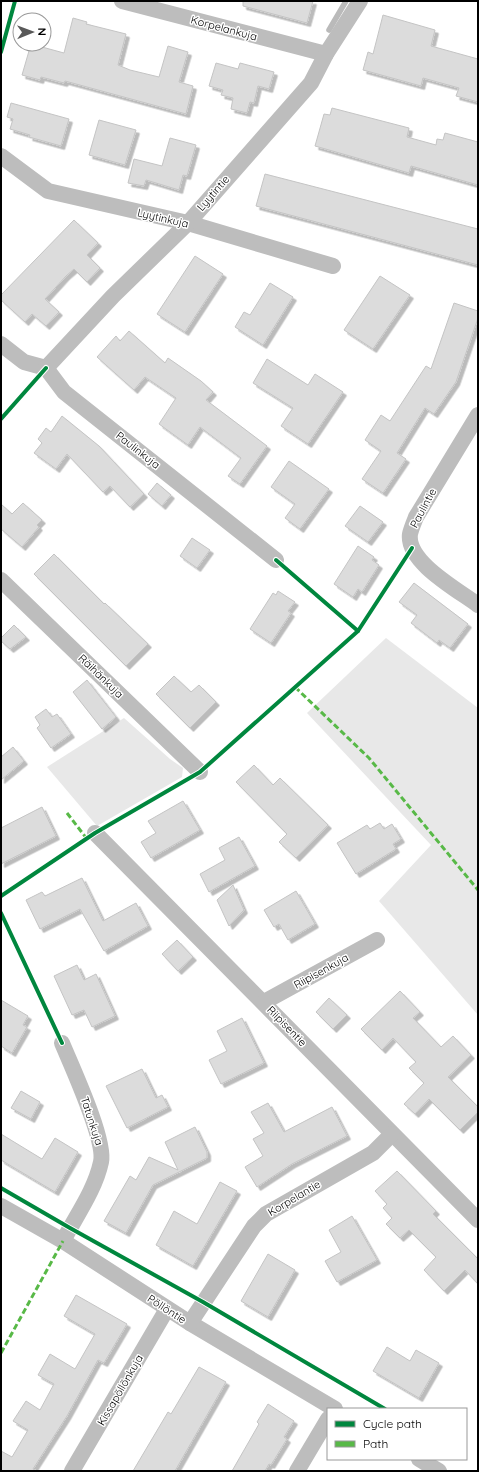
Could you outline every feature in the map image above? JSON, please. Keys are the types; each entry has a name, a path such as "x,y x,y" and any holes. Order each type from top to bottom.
{"street":[{"name":"Korpelankuja","path":"122,1 326,54"},
{"name":"Lyytintie","path":"46,368 112,296 188,223 311,83 326,54 360,1"},
{"name":"Lyytinkuja","path":"1,156 48,191 188,223 333,266"},
{"path":"1,344 24,362 46,368"},
{"name":"Paulinkuja","path":"46,368 64,392 276,560"},
{"name":"Paulintie","path":"478,415 416,517 410,535 412,548 420,562 478,605"},
{"name":"Räihänkuja","path":"1,580 200,772"},
{"name":"Riipisentie","path":"96,834 264,1002 478,1220"},
{"name":"Riipisenkuja","path":"264,1002 377,940"},
{"name":"Tatunkuja","path":"62,1043 101,1142 102,1160 93,1186 63,1241"},
{"name":"Korpelantie","path":"190,1323 254,1226 266,1214 373,1153 392,1134"},
{"name":"Pöllöntie","path":"1,1206 63,1241 167,1309 332,1408"},
{"name":"Kissapöllönkuja","path":"72,1471 167,1309"},
{"path":"297,1471 327,1421"},
{"path":"421,1460 439,1471"}],"shaded area":[{"path":"386,638 478,708 478,1015 379,901 431,845 307,713"},
{"path":"124,718 170,759 183,768 182,777 97,826 47,767"}],"building":[{"path":"243,1 313,1 307,23 243,6"},
{"path":"383,15 435,30 431,46 478,59 478,102 456,96 459,88 423,78 421,86 363,70 368,52 373,54"},
{"path":"73,18 87,22 86,24 126,34 118,65 130,70 159,77 168,46 188,52 179,82 193,86 186,114 65,81 64,83 41,77 40,80 22,75 29,52 52,52 52,50 64,53"},
{"path":"216,63 238,69 240,63 274,72 269,89 258,86 254,103 250,102 247,113 231,109 233,98 221,95 223,90 209,86"},
{"path":"11,103 69,119 61,146 29,137 30,135 10,129 13,119 7,117"},
{"path":"332,108 409,128 407,137 436,145 437,139 443,140 445,133 478,142 478,185 411,166 409,173 315,146 324,114 330,115"},
{"path":"99,120 136,130 125,165 89,155"},
{"path":"170,138 196,145 187,176 183,175 179,190 146,180 144,186 128,183 134,159 162,166"},
{"path":"265,174 478,229 478,265 256,206"},
{"path":"74,220 98,243 87,255 100,268 87,282 74,269 66,276 45,299 59,312 46,326 32,314 25,322 1,300 1,295"},
{"path":"195,256 223,274 185,332 157,314"},
{"path":"380,276 410,295 373,349 344,330"},
{"path":"270,283 293,297 263,345 235,327 244,312 250,315"},
{"path":"454,303 478,311 478,318 456,382 434,414 425,408 397,453 406,459 383,493 362,479 381,451 365,440 381,415 390,421 426,366 431,369"},
{"path":"129,331 165,363 168,358 201,381 213,392 206,400 267,446 240,484 228,476 241,458 200,427 188,445 159,424 176,398 145,377 134,390 97,357 116,336 120,341"},
{"path":"267,359 308,385 315,374 343,392 308,444 281,426 293,408 253,383"},
{"path":"62,416 99,446 144,494 130,507 110,486 103,492 67,454 56,469 34,453 42,443 38,439 46,428 51,432"},
{"path":"289,461 329,489 300,529 285,518 295,504 271,487"},
{"path":"157,483 171,495 162,506 148,494"},
{"path":"23,503 42,520 37,525 39,527 22,547 1,529 1,504 12,514"},
{"path":"360,506 383,522 368,542 345,526"},
{"path":"192,538 210,550 197,568 180,556"},
{"path":"358,546 374,557 372,560 379,565 362,592 358,589 353,597 334,584"},
{"path":"54,554 104,604 105,603 148,644 126,666 34,574"},
{"path":"414,583 468,624 450,648 439,640 437,643 411,623 417,615 399,602"},
{"path":"278,591 295,602 288,611 291,613 271,643 250,629 273,593 276,595"},
{"path":"14,625 26,637 10,649 1,641 1,638"},
{"path":"174,676 191,692 199,685 216,702 190,728 156,694"},
{"path":"87,680 116,717 102,729 73,692"},
{"path":"46,709 52,717 57,714 71,734 51,748 37,728 40,725 35,717"},
{"path":"13,747 24,761 1,780 1,757"},
{"path":"254,765 273,785 280,778 328,825 296,858 279,842 287,834 236,782"},
{"path":"183,801 200,830 151,858 141,842 156,833 148,821"},
{"path":"42,807 56,836 1,864 1,828"},
{"path":"380,823 384,829 392,824 401,839 393,844 396,849 356,874 337,843 367,825 370,829"},
{"path":"239,837 255,866 209,892 200,874 225,860 219,848"},
{"path":"82,878 103,921 136,903 148,926 104,951 80,909 40,929 26,900 42,892 45,896"},
{"path":"233,885 244,910 229,926 217,900"},
{"path":"296,891 315,924 288,940 279,924 274,927 264,910"},
{"path":"177,940 193,957 178,971 162,954"},
{"path":"77,965 84,980 96,974 115,1016 92,1027 84,1010 72,1015 54,976"},
{"path":"400,991 420,1012 413,1018 441,1047 453,1036 471,1055 448,1077 478,1107 478,1112 460,1130 429,1099 415,1114 404,1104 424,1083 409,1068 416,1062 393,1038 382,1050 361,1029"},
{"path":"329,998 347,1015 333,1029 316,1012"},
{"path":"1,1000 28,1016 23,1025 27,1027 12,1053 1,1046"},
{"path":"242,1018 264,1063 221,1084 209,1060 227,1051 217,1031"},
{"path":"142,1069 156,1098 162,1095 168,1107 127,1128 106,1086"},
{"path":"21,1091 40,1102 31,1119 11,1108"},
{"path":"268,1103 284,1132 332,1107 347,1136 292,1164 257,1187 245,1167 263,1156 253,1139 264,1133 251,1112"},
{"path":"195,1127 207,1152 207,1158 153,1185 126,1233 104,1221 130,1176 136,1180 149,1157 178,1170 165,1142"},
{"path":"1,1134 42,1159 55,1138 78,1152 55,1192 1,1160"},
{"path":"397,1171 436,1211 433,1214 478,1259 478,1284 465,1270 444,1291 424,1270 436,1257 409,1230 400,1238 386,1224 392,1218 383,1208 387,1204 375,1191"},
{"path":"220,1182 237,1191 193,1266 156,1245 174,1211 197,1224"},
{"path":"352,1216 377,1260 337,1282 325,1261 341,1252 329,1230"},
{"path":"268,1254 295,1270 268,1317 241,1301"},
{"path":"76,1295 127,1324 104,1363 98,1360 67,1416 33,1469 37,1471 1,1471 1,1451 12,1457 28,1430 13,1421 26,1401 40,1410 54,1384 38,1375 50,1354 75,1369 95,1334 64,1316"},
{"path":"387,1347 410,1361 416,1350 439,1363 419,1398 373,1371"},
{"path":"199,1367 226,1382 175,1471 133,1471 168,1412 171,1414"},
{"path":"268,1404 294,1421 284,1437 287,1439 271,1465 269,1464 265,1471 232,1471 259,1424 257,1422"}],"waterway":[{"path":"329,30 346,1"}],"marked path":[{"path":"295,687 369,758 478,890"},
{"path":"67,813 87,839"},
{"path":"1,1353 63,1241"}],"cycle path":[{"path":"1,52 15,1"},
{"path":"1,419 46,368"},
{"path":"276,560 358,631 412,548"},
{"path":"1,896 95,833 200,772 358,631"},
{"path":"1,913 62,1043"},
{"path":"1,1188 203,1302 383,1408"}]}
